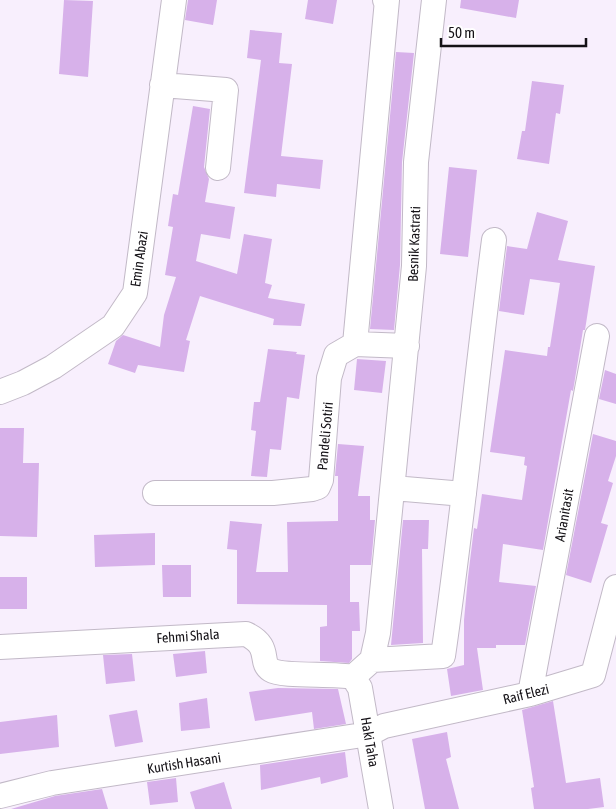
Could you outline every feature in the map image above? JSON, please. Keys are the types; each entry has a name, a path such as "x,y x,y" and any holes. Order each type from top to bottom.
{"street":[{"name":"Emin Abazi","path":"0,392 23,383 53,367 112,326 135,294 174,0"},
{"path":"385,0 387,0 355,344 407,346"},
{"name":"Besnik Kastrati","path":"372,660 378,633 407,346 414,266 416,162 434,0"},
{"path":"162,85 226,90 218,168"},
{"path":"353,677 372,660 443,656 494,240"},
{"name":"Arianitasit","path":"530,694 597,336"},
{"name":"Pandeli Sotiri","path":"155,493 273,493 318,487 321,480 329,378 333,361 336,355 355,344"},
{"path":"393,488 464,494"},
{"name":"Raif Elezi","path":"369,734 384,726 530,694 593,675 616,587"},
{"name":"Fehmi Shala","path":"0,647 246,634 257,639 264,648 265,663 269,670 279,673 337,673 353,677"},
{"name":"Haki Taha","path":"353,677 360,688 381,809"},
{"name":"Kurtish Hasani","path":"0,796 52,783 369,734"}],"building":[{"path":"64,0 93,1 88,77 59,74"},
{"path":"188,0 217,0 213,25 185,20"},
{"path":"308,0 337,0 333,24 305,19"},
{"path":"461,0 519,0 516,18 460,8"},
{"path":"250,30 282,33 279,63 292,64 281,156 323,160 320,189 277,184 276,197 244,193 261,60 247,58"},
{"path":"396,52 414,53 402,162 400,265 394,330 370,329"},
{"path":"532,81 564,85 560,114 556,113 549,164 517,159 522,131 525,131"},
{"path":"193,106 210,109 204,167 209,179 205,202 235,207 230,239 201,234 196,261 237,274 244,234 272,239 265,283 272,285 268,298 305,304 301,326 273,325 274,319 200,296 186,340 190,341 184,372 138,365 135,373 108,364 116,341 123,335 160,347 164,315 176,277 165,275 173,227 168,226 173,194 178,195"},
{"path":"449,167 477,170 468,257 440,254"},
{"path":"537,212 568,221 558,260 595,266 585,330 583,330 573,391 571,390 543,550 503,544 499,582 536,586 525,645 496,645 496,648 477,648 483,690 451,696 447,669 464,665 464,620 468,577 474,528 477,529 482,494 522,500 527,466 524,465 525,457 490,452 505,350 547,356 548,347 550,347 560,283 530,279 524,315 499,311 507,246 527,249"},
{"path":"268,349 297,352 296,354 305,355 299,399 287,397 281,450 270,449 267,477 251,476 256,431 251,430 254,402 260,402"},
{"path":"357,359 386,361 382,393 354,390"},
{"path":"605,370 616,374 616,404 599,399"},
{"path":"0,428 24,428 23,463 39,463 37,537 0,536"},
{"path":"593,434 616,441 616,456 608,481 613,483 601,523 608,525 591,583 566,575"},
{"path":"338,444 364,446 358,496 370,496 370,520 375,520 371,565 350,565 350,602 359,602 360,631 352,631 352,659 349,663 320,661 320,627 327,626 327,605 237,604 237,550 227,549 230,521 262,524 256,572 288,572 287,522 338,521 338,476 335,476"},
{"path":"403,520 429,520 428,549 422,549 423,643 391,645"},
{"path":"155,533 155,565 95,567 94,535"},
{"path":"162,565 191,565 191,597 163,597"},
{"path":"0,577 27,577 27,609 0,609"},
{"path":"205,651 207,673 176,677 173,654"},
{"path":"132,654 135,681 106,684 103,655"},
{"path":"278,688 338,689 346,724 314,729 312,712 255,721 249,692"},
{"path":"207,698 210,728 181,731 179,703"},
{"path":"553,701 566,783 600,778 604,807 588,809 534,809 531,788 534,787 522,710"},
{"path":"137,710 143,742 115,747 109,715"},
{"path":"57,715 59,747 0,754 0,722"},
{"path":"447,732 451,757 446,759 459,809 425,809 412,739"},
{"path":"345,752 348,777 321,784 320,777 261,790 260,765"},
{"path":"176,778 178,802 150,805 147,782"},
{"path":"224,782 232,809 195,809 190,792"},
{"path":"102,789 108,809 11,809 55,796"}]}
